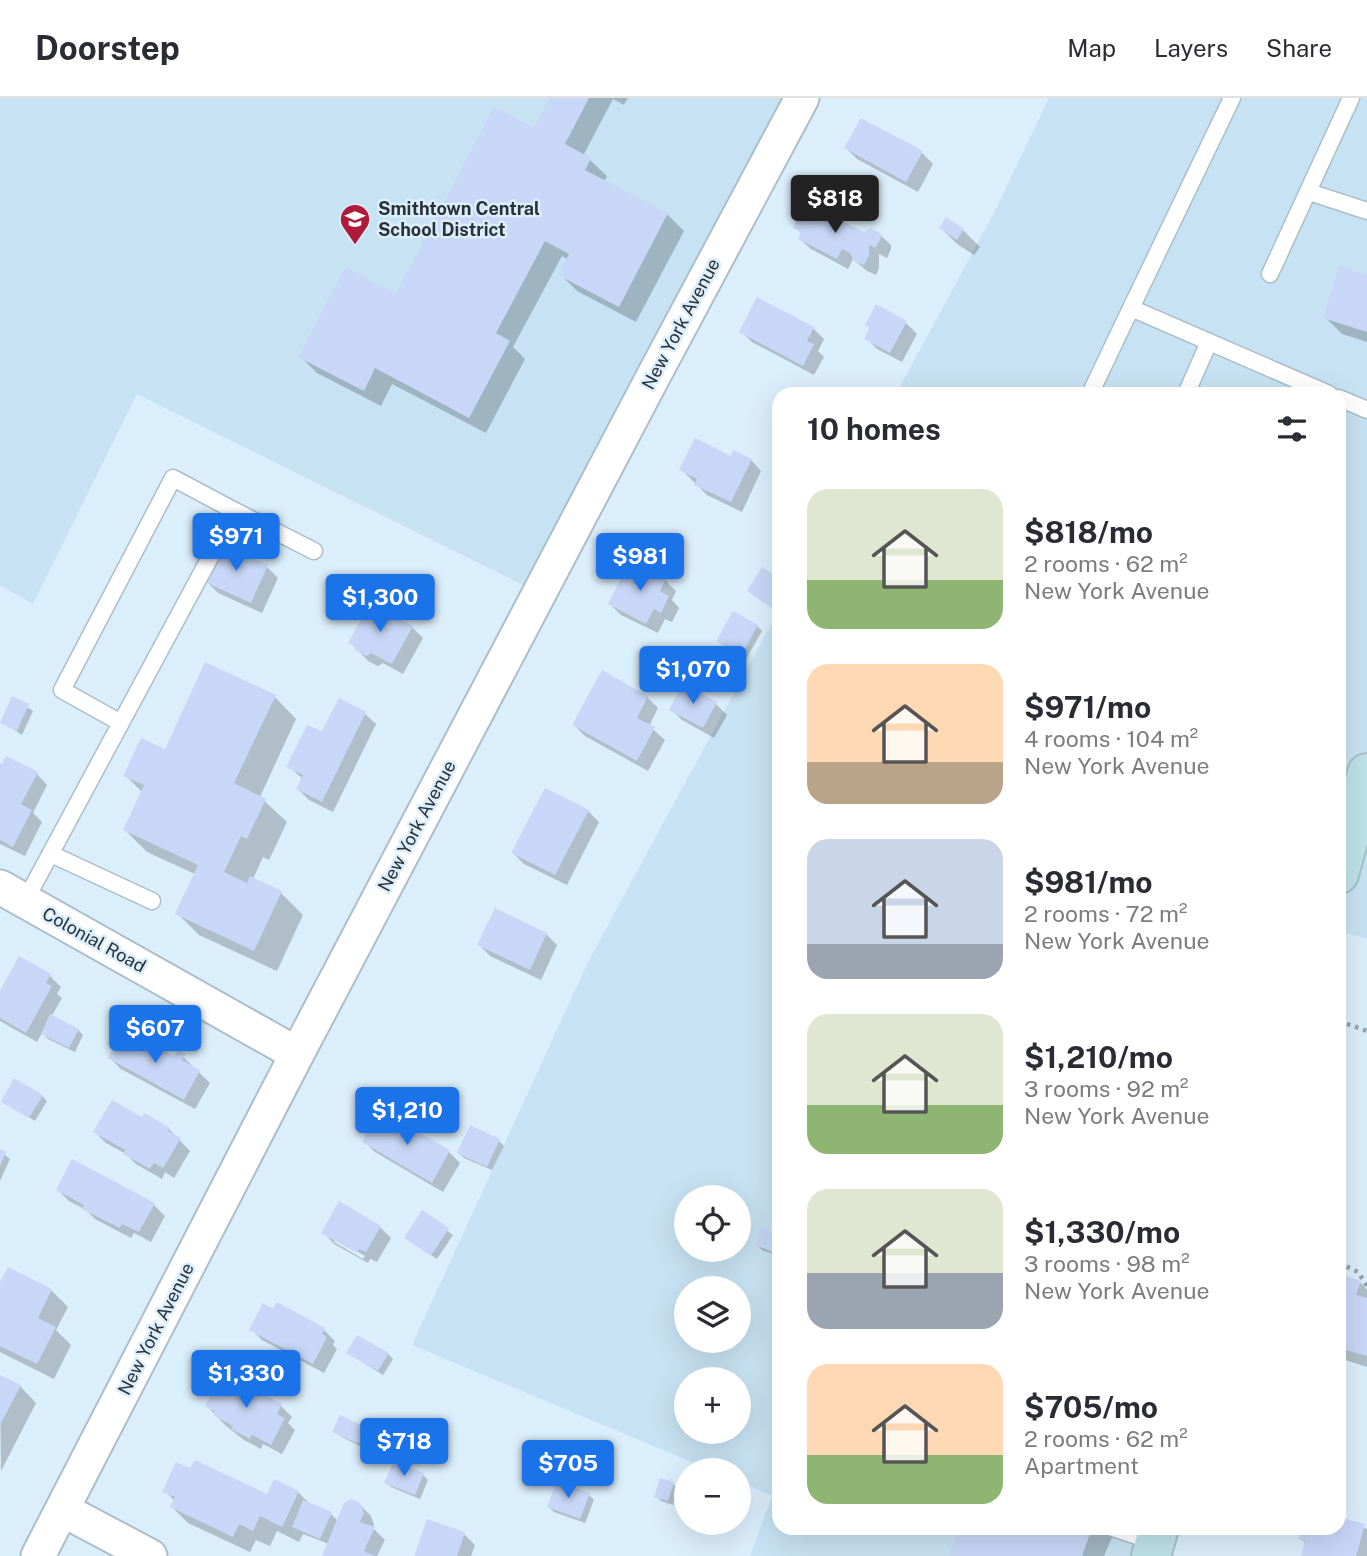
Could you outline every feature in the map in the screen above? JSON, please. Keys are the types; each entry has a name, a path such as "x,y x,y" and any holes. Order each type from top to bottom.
{"main road":[{"path":"1346,849 1367,773"}],"street":[{"name":"New York Avenue","path":"38,1556 660,363 802,98"},
{"name":"Colonial Road","path":"13,894 298,1054"},
{"path":"62,1510 150,1556"}],"lane":[{"path":"1270,274 1351,98"},
{"path":"1093,387 1227,100"},
{"path":"1309,192 1367,211"},
{"path":"1132,308 1313,387"},
{"path":"1189,387 1209,342"},
{"path":"1346,401 1367,410"},
{"path":"121,723 62,690 173,478 314,551"},
{"path":"13,894 51,854 235,511"},
{"path":"51,854 152,901"},
{"path":"1134,1535 1155,1542"}],"path":[{"path":"1346,1024 1367,1031"},
{"path":"1346,1265 1358,1272 1367,1286"}],"shaded area":[{"name":"Smithtown Central School District","path":"0,98 786,98 533,590 137,394 33,604 0,585"},
{"path":"1049,98 1367,98 1367,939 1346,933 1346,387 900,387 995,211"},
{"path":"772,623 772,1496 751,1486 751,1458 682,1458 412,1345 589,960"},
{"path":"772,1496 772,1535 1163,1535 1157,1556 750,1556"}],"building":[{"path":"550,98 589,98 565,144 591,158 585,170 668,213 619,307 558,275 569,254 545,241 496,333 510,341 469,418 375,368 364,391 298,357 346,267 396,294 494,107 534,128"},
{"path":"861,118 923,151 906,182 844,148"},
{"path":"805,203 864,232 871,228 880,233 881,238 875,248 869,245 869,256 864,265 854,261 850,253 842,249 837,259 798,239 801,232 793,228"},
{"path":"946,217 964,229 957,240 939,228"},
{"path":"1339,266 1367,275 1367,332 1323,318"},
{"path":"757,297 814,327 807,341 814,344 803,366 739,332"},
{"path":"876,304 907,321 890,353 864,339 870,328 865,325"},
{"path":"695,438 731,456 733,450 752,459 731,502 694,485 697,479 679,470"},
{"path":"221,544 268,565 251,603 205,582"},
{"path":"630,561 667,578 660,591 669,596 661,613 654,609 646,624 608,604"},
{"path":"762,567 772,573 772,608 747,591"},
{"path":"370,603 413,626 392,664 371,653 366,656 348,643"},
{"path":"733,611 758,625 741,656 716,641"},
{"path":"205,662 276,695 234,783 266,799 247,839 241,836 224,872 247,883 250,876 282,891 254,951 175,914 198,865 123,830 144,785 123,776 141,738 165,749"},
{"path":"602,670 648,696 637,718 655,727 637,761 572,725"},
{"path":"683,684 717,702 703,728 669,710"},
{"path":"12,696 29,704 17,731 0,723"},
{"path":"339,698 366,712 322,802 296,789 303,775 286,767 307,725 322,731"},
{"path":"6,756 38,772 21,804 32,810 13,847 0,840 0,763 2,764"},
{"path":"545,788 589,810 555,875 511,853"},
{"path":"495,908 547,933 530,970 477,945"},
{"path":"19,956 51,974 46,983 52,986 26,1033 0,1018 0,991"},
{"path":"50,1014 79,1029 69,1048 41,1034"},
{"path":"123,1031 147,1045 149,1041 174,1056 178,1050 186,1054 182,1060 200,1070 184,1100 108,1058"},
{"path":"14,1078 43,1095 29,1118 1,1102"},
{"path":"112,1100 142,1117 145,1113 181,1138 163,1168 154,1163 150,1169 123,1154 125,1150 93,1132"},
{"path":"377,1115 387,1121 390,1116 450,1150 432,1183 362,1142"},
{"path":"470,1125 500,1139 487,1167 457,1153"},
{"path":"0,1149 6,1152 0,1166"},
{"path":"72,1159 155,1203 139,1232 122,1224 120,1228 82,1209 84,1205 56,1190"},
{"path":"339,1201 381,1226 366,1252 359,1249 357,1253 321,1233"},
{"path":"422,1210 449,1228 431,1256 404,1238"},
{"path":"761,1228 772,1232 772,1252 755,1245"},
{"path":"8,1267 52,1289 38,1318 56,1327 37,1364 0,1346 0,1282"},
{"path":"1346,1276 1361,1281 1356,1295 1367,1298 1367,1356 1346,1350"},
{"path":"277,1302 325,1328 322,1334 327,1337 313,1364 249,1330 263,1303 273,1309"},
{"path":"357,1335 389,1353 378,1371 346,1353"},
{"path":"0,1375 21,1385 0,1425"},
{"path":"221,1376 232,1382 234,1379 282,1404 277,1414 285,1418 271,1445 252,1435 250,1439 231,1429 233,1426 213,1415 215,1412 205,1406"},
{"path":"340,1415 367,1428 359,1444 332,1432"},
{"path":"195,1460 267,1494 274,1479 299,1491 282,1527 260,1516 253,1531 239,1524 233,1537 170,1507 175,1497 162,1492 176,1462 190,1468"},
{"path":"394,1461 424,1473 415,1495 384,1483"},
{"path":"660,1478 674,1482 668,1501 654,1497"},
{"path":"557,1481 590,1493 580,1519 547,1507"},
{"path":"351,1499 360,1503 364,1513 360,1522 375,1527 364,1551 375,1556 322,1556 344,1503"},
{"path":"303,1500 332,1512 320,1539 292,1527"},
{"path":"427,1519 465,1532 457,1556 414,1556"},
{"path":"1346,1519 1365,1524 1356,1556 1301,1556 1305,1541 1298,1539 1299,1535 1346,1535"},
{"path":"956,1535 1090,1535 1082,1556 949,1556"}],"place":[{"name":"Smithtown Central School District","path":"355,246"}]}
